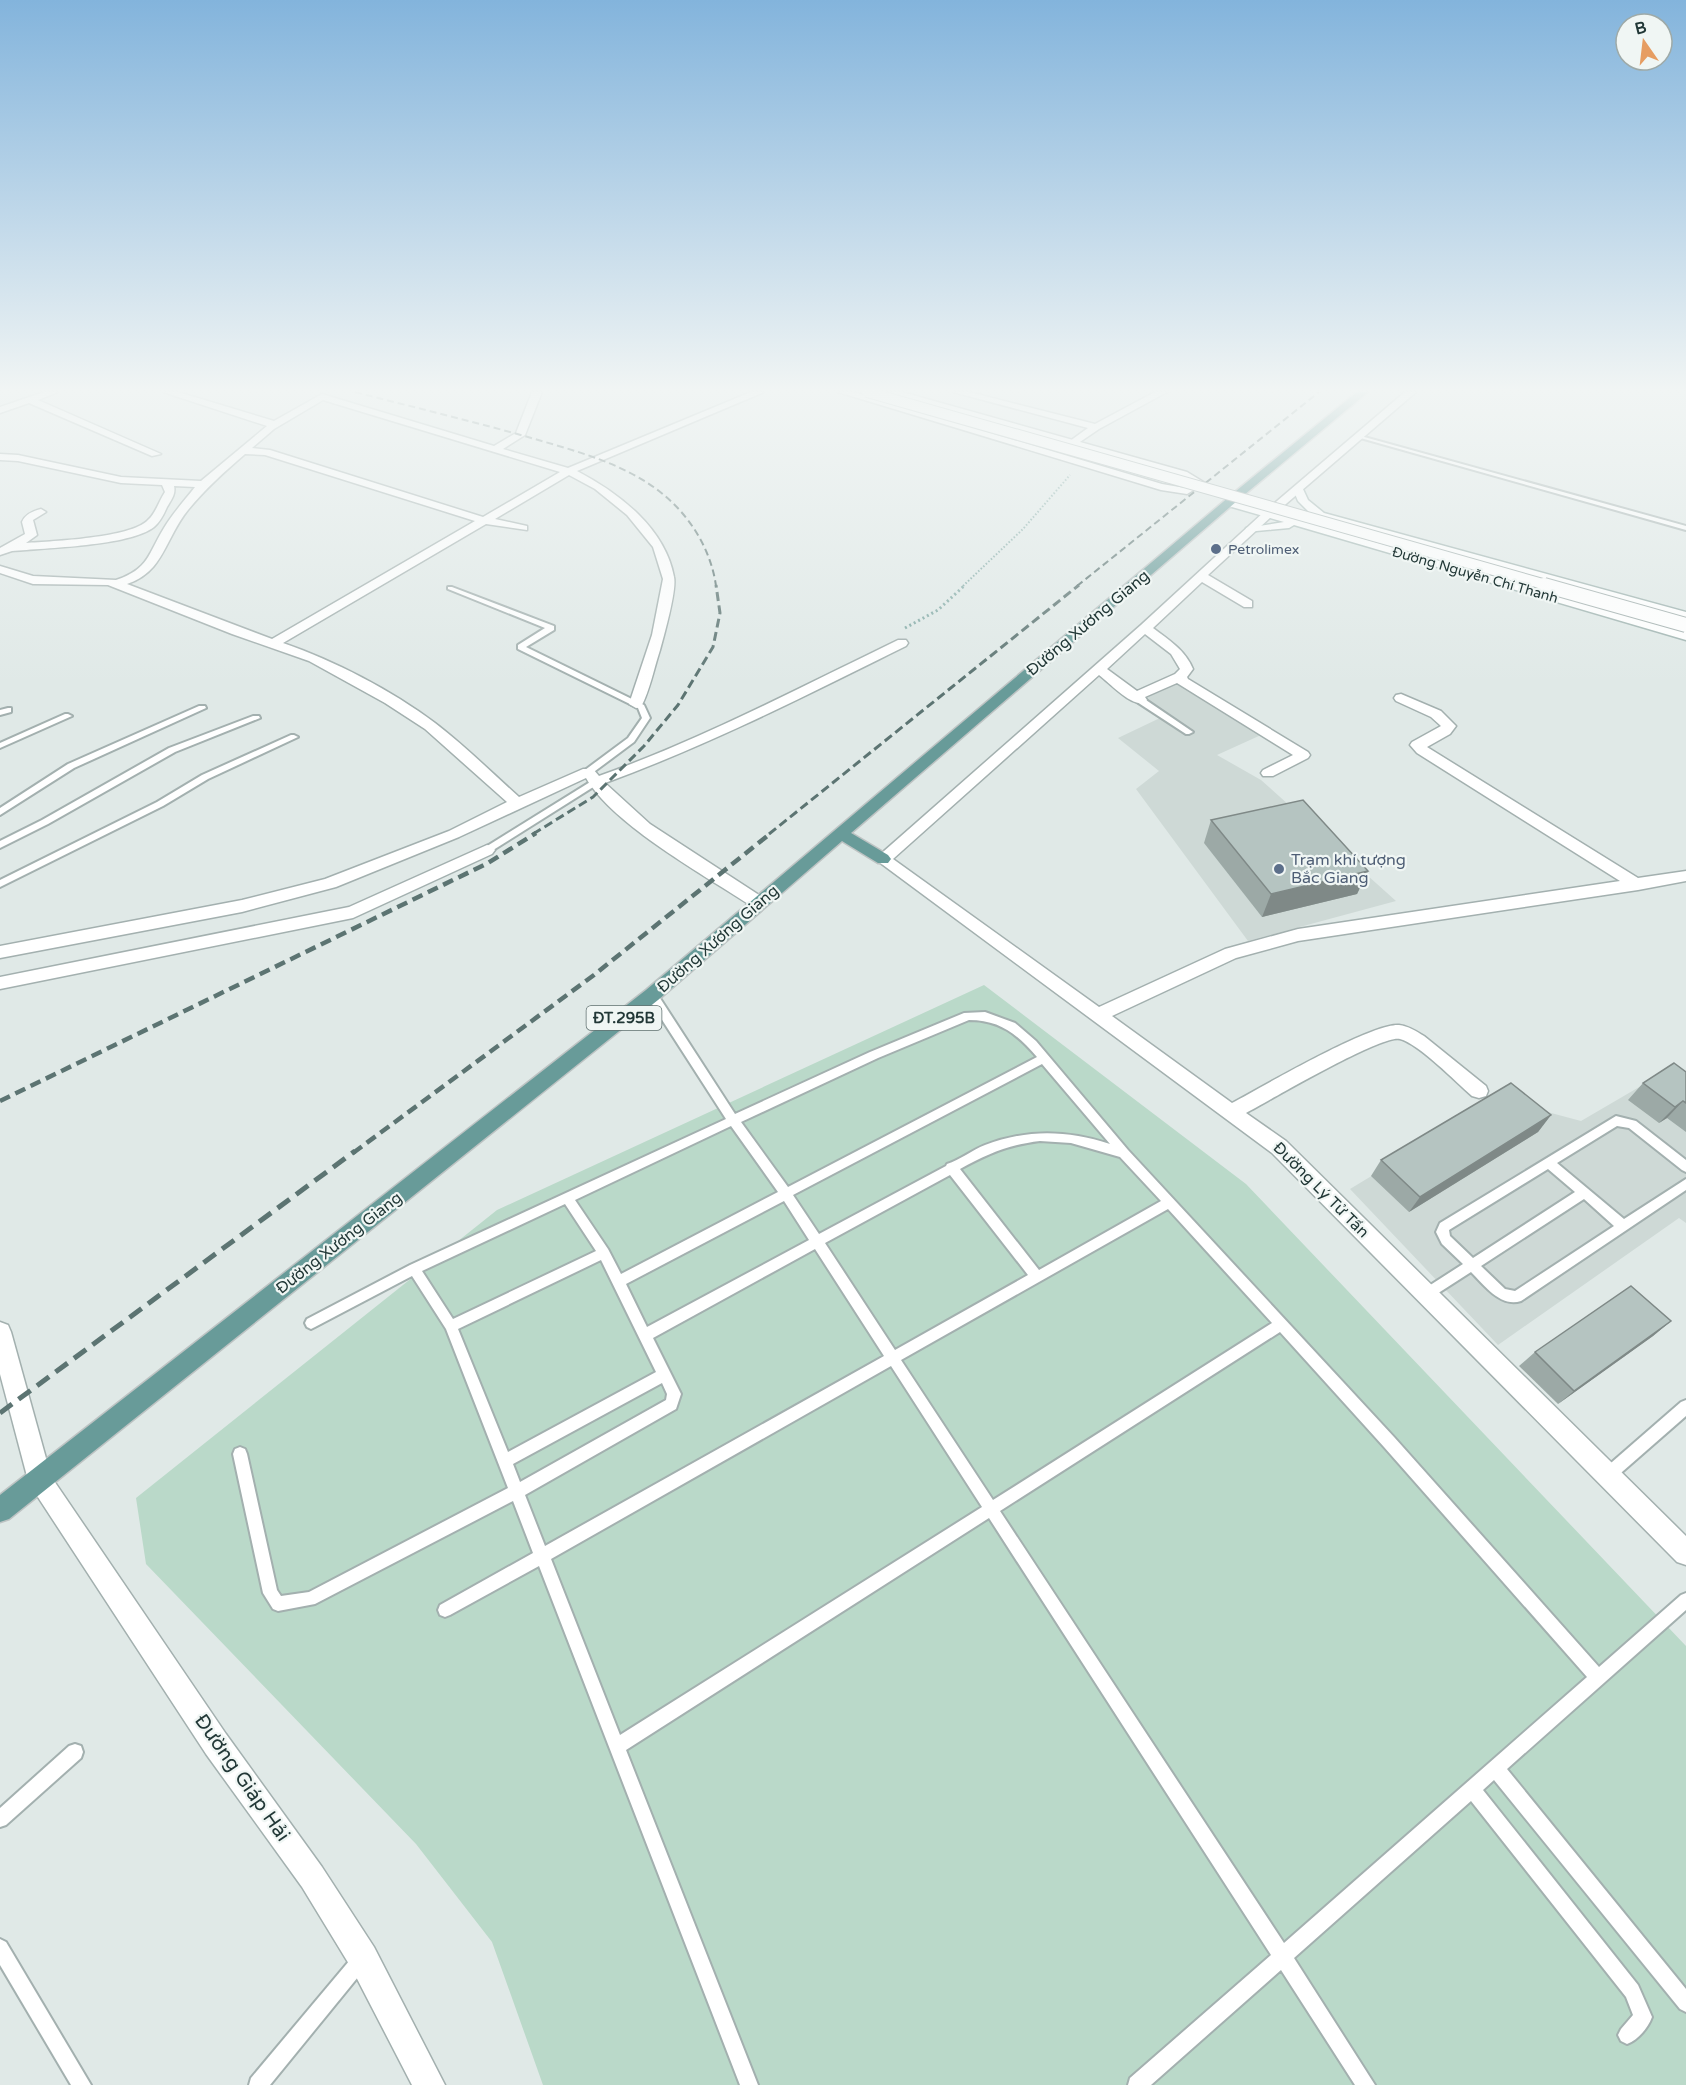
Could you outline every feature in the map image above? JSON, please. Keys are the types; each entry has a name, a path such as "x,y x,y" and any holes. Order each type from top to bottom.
{"main road":[{"name":"Đường Xương Giang","path":"0,1509 40,1480 652,995 1246,489"},
{"path":"840,833 883,859"}],"street":[{"path":"3,550 118,536 143,529 151,524 170,489"},
{"path":"116,584 138,578 146,571 163,546 166,534 199,489"},
{"path":"385,489 483,520 523,528"},
{"path":"273,644 537,489"},
{"path":"601,489 631,513 658,546 669,579 658,635 636,704"},
{"path":"1172,489 1190,489"},
{"path":"1209,489 1686,625"},
{"path":"883,859 1145,628 1250,530 1298,489"},
{"path":"1298,489 1302,501 1315,514"},
{"name":"Đường Nguyễn Chí Thanh","path":"1235,498 1280,504 1686,616"},
{"name":"Đường Nguyễn Chí Thanh","path":"1235,498 1268,514 1686,636"},
{"path":"3,550 31,535 27,522 29,518 41,512"},
{"path":"1304,525 1292,515 1295,513 1315,514"},
{"path":"1250,530 1268,526 1304,525"},
{"path":"2,574 33,580 110,582 314,658 390,700 430,726 517,803"},
{"path":"1201,576 1248,604"},
{"path":"1099,669 1138,699 1180,677 1187,669 1186,665 1177,654 1145,628"},
{"path":"0,952 242,906 330,884 454,834 517,803 591,777 652,763 901,637"},
{"path":"1180,677 1194,690 1303,755 1268,773"},
{"path":"1401,698 1436,714 1449,726 1417,745 1422,750 1638,885"},
{"path":"591,777 600,790 653,833 759,903"},
{"path":"0,983 353,912 488,850"},
{"name":"Đường Lý Tử Tấn","path":"883,859 1100,1014 1279,1147 1686,1553"},
{"path":"1100,1014 1231,953 1298,935 1686,876"},
{"path":"1231,1112 1364,1042 1401,1032 1416,1039 1479,1091"},
{"name":"Đường Giáp Hải","path":"0,1332 40,1480 216,1744 312,1877 363,1958 429,2085"}],"lane":[{"path":"1548,489 1686,528"},
{"path":"450,588 551,628 521,647 636,704 641,707 646,718 631,740 591,777 488,850"},
{"path":"1138,699 1189,732"},
{"path":"0,812 71,766 202,708"},
{"path":"0,746 68,716"},
{"path":"0,845 172,750 256,718"},
{"path":"0,884 160,804 205,777 294,737"},
{"path":"652,995 734,1120 786,1194 1366,2085"},
{"path":"310,1323 414,1269 874,1055 968,1016 985,1016 1011,1026 1044,1058 1124,1153 1389,1442 1598,1678"},
{"path":"618,1282 1044,1058"},
{"path":"1686,1167 1632,1124 1616,1121 1444,1227 1442,1232 1446,1240 1501,1293 1517,1297 1686,1184"},
{"path":"645,1335 951,1167 1007,1142 1040,1136 1082,1139 1124,1153"},
{"path":"1549,1163 1623,1226"},
{"path":"951,1167 1037,1277"},
{"path":"1425,1295 1584,1193"},
{"path":"240,1454 270,1593 278,1604 310,1599 516,1492 671,1404 674,1394 604,1253 568,1199"},
{"path":"445,1610 1170,1202"},
{"path":"451,1326 604,1253"},
{"path":"414,1269 451,1326 749,2085"},
{"path":"616,1747 1281,1324"},
{"path":"504,1461 664,1375"},
{"path":"1609,1474 1686,1407"},
{"path":"1137,2085 1686,1600"},
{"path":"0,1820 75,1752"},
{"path":"1495,1768 1686,2003"},
{"path":"1472,1789 1632,1991 1643,2017 1627,2035"},
{"path":"0,1948 82,2085"},
{"path":"258,2085 363,1958"}],"path":[{"path":"901,637 938,610 1023,529 1057,489"}],"shaded area":[{"path":"1176,681 1194,682 1272,730 1217,755 1261,780 1396,901 1248,941 1136,789 1159,771 1118,738 1160,718 1135,699"},
{"path":"1670,1069 1686,1080 1686,1223 1679,1218 1498,1345 1350,1189 1499,1099 1581,1121"}],"green space":[{"path":"984,985 1246,1184 1686,1646 1686,2085 543,2085 492,1942 416,1844 146,1564 136,1498 497,1210"}],"building":[{"path":"1303,800 1368,871 1271,894 1211,820"},
{"path":"1674,1063 1686,1072 1686,1103 1683,1101 1675,1107 1643,1083"},
{"path":"1511,1083 1551,1115 1420,1197 1381,1160"},
{"path":"1631,1286 1671,1321 1574,1391 1535,1352"}],"railway":[{"path":"656,489 680,510 697,533 709,559 716,586"},
{"path":"1077,586 1198,489"},
{"path":"533,834 593,797 644,746 678,705 713,647 720,613 716,585"},
{"path":"769,834 1079,585"},
{"path":"0,1101 488,863 536,833"},
{"path":"353,1153 594,975 771,833"},
{"path":"0,1413 355,1151"}],"place":[{"name":"Petrolimex","path":"1216,549"},
{"name":"Trạm khí tượng Bắc Giang","path":"1279,869"}]}
